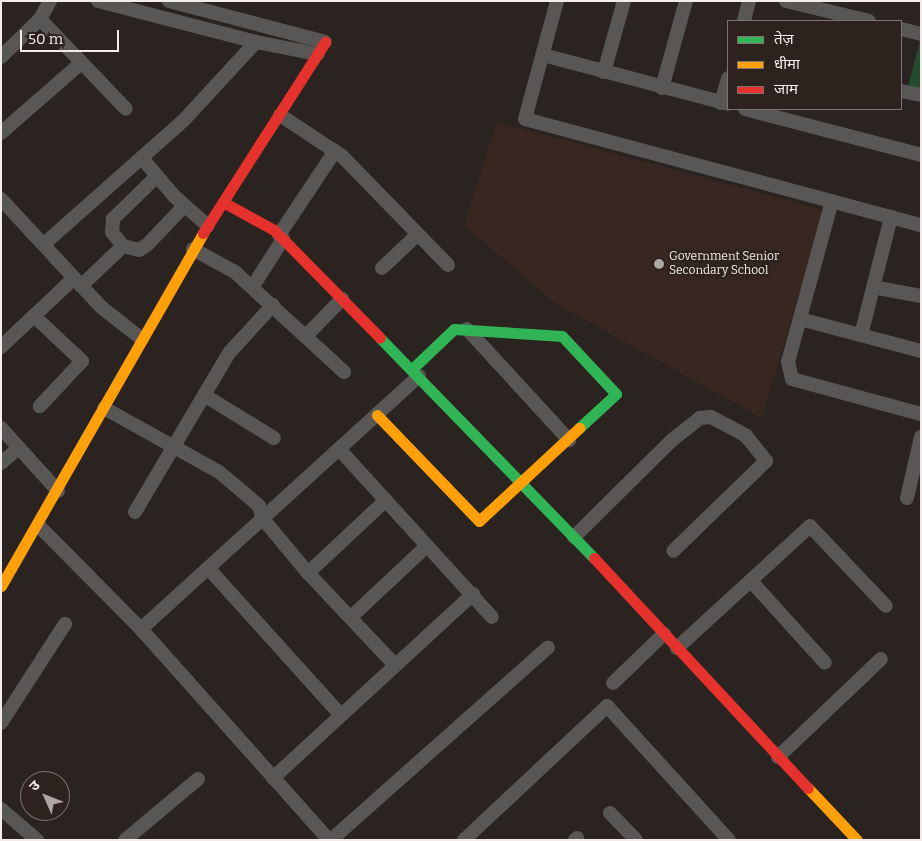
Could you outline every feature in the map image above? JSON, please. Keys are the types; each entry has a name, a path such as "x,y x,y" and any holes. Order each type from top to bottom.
{"street":[{"path":"1,56 40,19 50,1"},
{"path":"98,1 256,42 322,48"},
{"path":"169,1 322,48"},
{"path":"557,1 526,119 921,225"},
{"path":"604,72 624,1"},
{"path":"662,88 686,1"},
{"path":"744,20 749,1"},
{"path":"786,1 865,20"},
{"path":"40,19 126,109"},
{"path":"902,29 921,34"},
{"path":"44,244 142,158 228,78 256,42"},
{"path":"1,586 39,526 193,248 322,48"},
{"path":"543,55 662,88 725,103 727,86"},
{"path":"1,133 82,63"},
{"path":"902,91 921,95"},
{"path":"749,110 921,155"},
{"path":"280,115 334,152 448,265"},
{"path":"253,286 334,152"},
{"path":"142,158 184,206 208,226"},
{"path":"157,176 113,219 112,232 124,246 140,250 184,206"},
{"path":"1,200 123,327 142,338"},
{"path":"832,201 788,362 792,379 921,414"},
{"path":"223,202 281,237 574,537 857,840"},
{"path":"861,335 891,217"},
{"path":"382,268 417,235"},
{"path":"1,347 34,316 124,246"},
{"path":"193,248 253,286 344,372"},
{"path":"873,288 921,296"},
{"path":"306,336 342,299"},
{"path":"135,512 229,353 273,305"},
{"path":"34,316 82,361 40,406"},
{"path":"800,319 921,351"},
{"path":"141,629 377,415 454,329 562,336 616,394 479,521 377,415"},
{"path":"467,330 568,440"},
{"path":"204,395 274,438"},
{"path":"104,408 219,472 259,506 263,519 308,572 394,664"},
{"path":"574,537 672,440 700,418 710,417 746,436 766,461 673,551"},
{"path":"1,428 58,491"},
{"path":"907,498 921,437"},
{"path":"1,463 20,448"},
{"path":"338,449 426,546 473,594 492,618"},
{"path":"308,572 385,501"},
{"path":"39,526 141,629 330,840 548,646"},
{"path":"677,648 810,526 886,606"},
{"path":"351,617 426,546"},
{"path":"208,568 339,713"},
{"path":"751,581 825,663"},
{"path":"273,778 339,713 473,594"},
{"path":"1,723 65,624"},
{"path":"614,683 664,634"},
{"path":"778,757 881,658"},
{"path":"464,840 607,706 729,840"},
{"path":"125,840 198,779"},
{"path":"1,809 37,840"},
{"path":"610,813 636,840"},
{"path":"22,826 25,840"}],"shaded area":[{"name":"Government Senior Secondary School","path":"497,122 824,210 762,418 555,303 464,225"}],"green space":[{"path":"921,41 921,90 908,86"}],"traffic: fast":[{"path":"412,369 454,329 562,336 616,394 579,428"},
{"path":"380,338 594,558"}],"traffic: slow":[{"path":"1,586 203,233"},
{"path":"377,415 479,521 579,428"},
{"path":"808,788 857,840"}],"traffic: jam":[{"path":"203,233 325,42"},
{"path":"223,202 274,230 380,338"},
{"path":"594,558 808,788"}],"place":[{"name":"Government Senior Secondary School","path":"659,264"}]}
